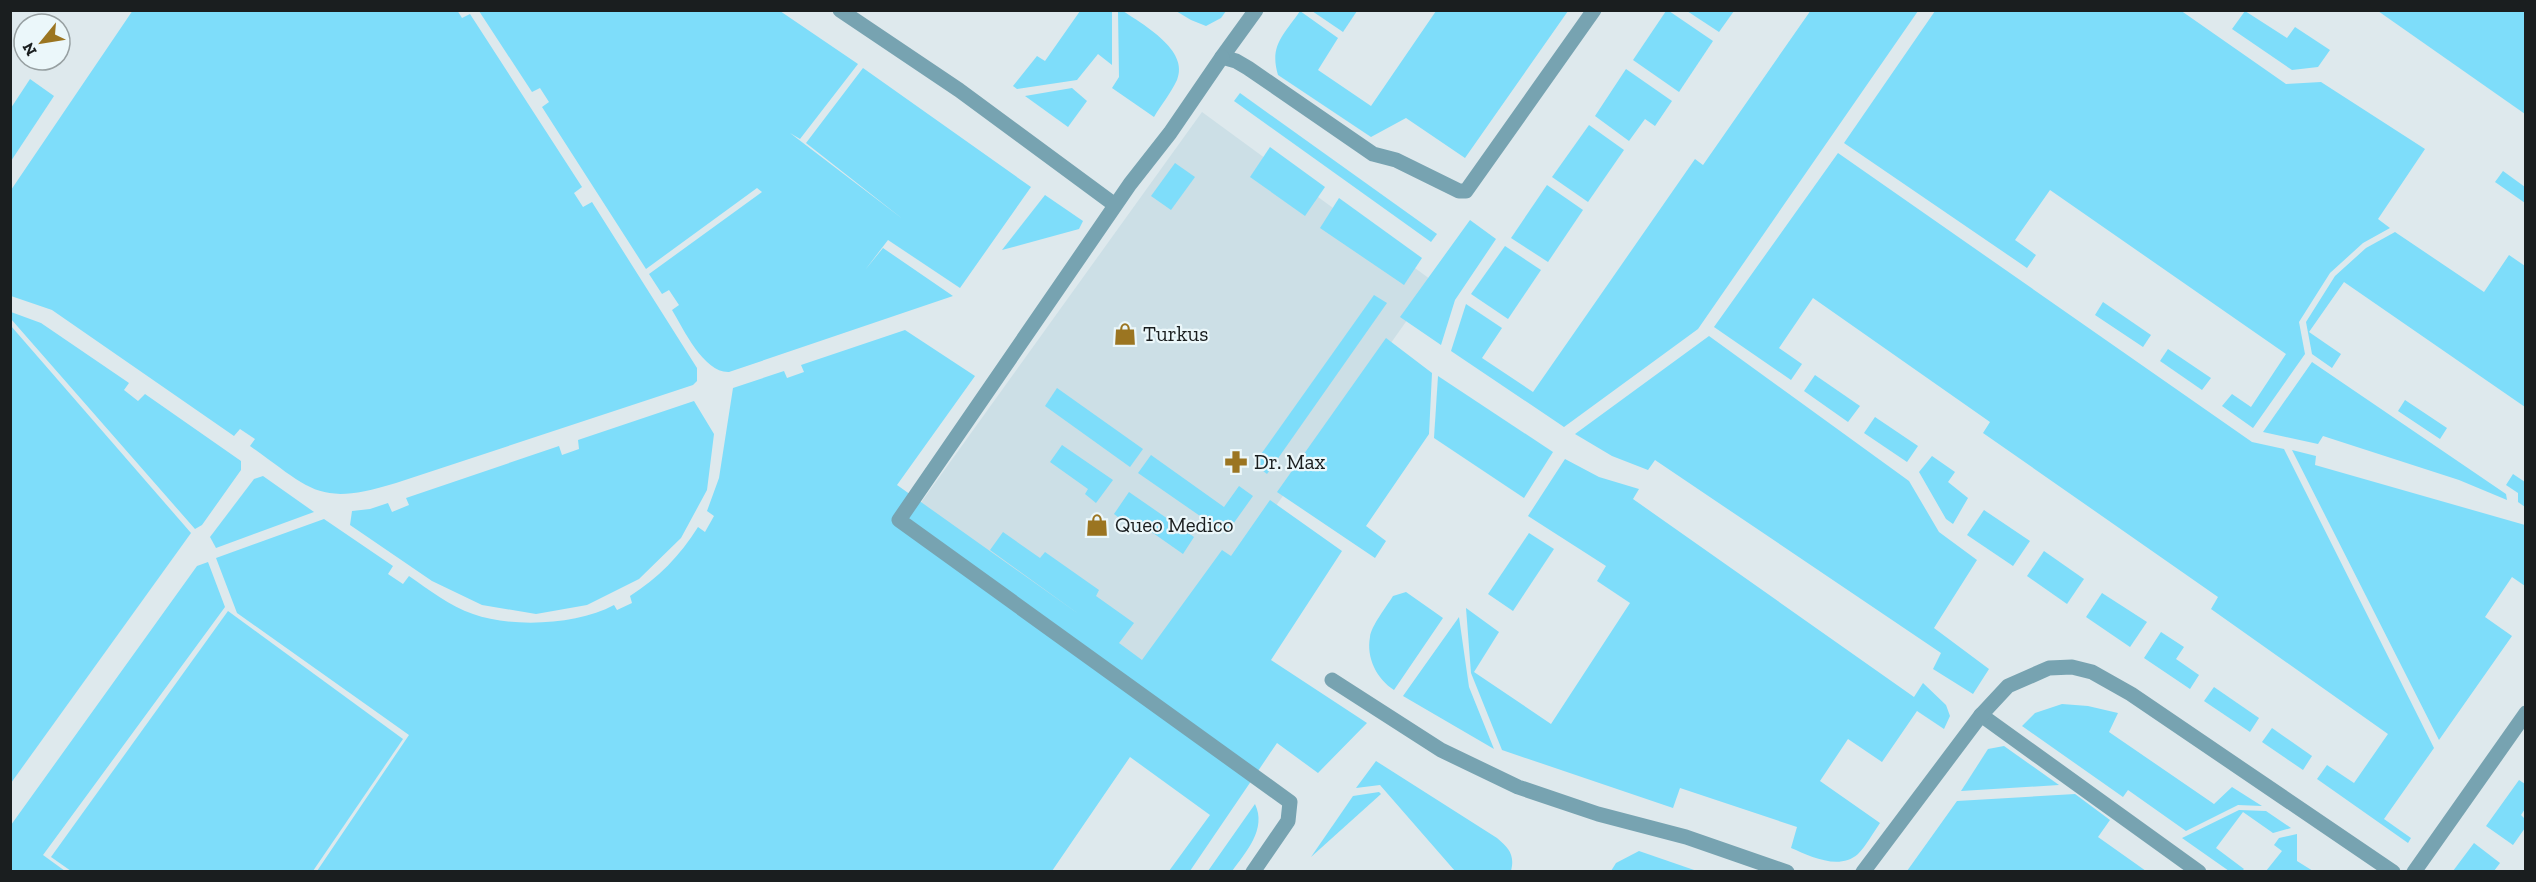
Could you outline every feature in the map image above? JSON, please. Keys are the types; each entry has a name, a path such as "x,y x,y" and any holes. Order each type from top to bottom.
{"lane":[{"path":"840,10 959,90 1115,205"},
{"path":"1253,872 1288,821 1290,802 898,520 1115,205 1170,134 1256,10"},
{"path":"1222,57 1248,68 1373,154 1404,164 1459,191 1466,191 1594,10"},
{"path":"1863,872 1981,715 2008,686 2049,669 2072,668 2092,672 2132,694 2393,872"},
{"path":"1332,680 1441,750 1518,787 1598,814 1686,837 1787,872"},
{"path":"2414,872 2526,713"},
{"path":"1981,715 2199,872"}],"shaded area":[{"path":"133,10 457,10 462,18 470,14 582,187 574,193 583,207 592,202 697,368 697,381 693,385 396,483 349,494 332,493 317,490 288,474 250,446 255,439 240,429 234,436 52,310 11,296 11,190"},
{"path":"1226,10 1221,18 1206,26 1176,11"},
{"path":"1811,10 1918,11 1698,329 1564,427 1451,351 1466,304 1502,328 1482,358 1533,392 1695,159 1703,165"},
{"path":"2180,10 2286,84 2321,82 2425,149 2378,219 2390,228 2363,243 2330,273 2299,322 2305,354 2253,428 2222,406 2232,394 2251,407 2286,354 2050,190 2015,240 2036,255 2027,268 1844,143 1935,11"},
{"path":"479,11 780,11 858,64 800,139 790,133 904,220 806,143 863,68 1031,187 960,288 888,240 865,270 883,248 953,296 729,372 720,370 711,366 696,349 672,310 679,305 669,290 662,294 649,274 762,192 757,188 646,269 542,107 549,102 540,88 532,92"},
{"path":"1080,11 1112,11 1112,65 1098,54 1077,80 1017,89 1013,86 1037,56 1045,61"},
{"path":"1118,11 1123,11 1152,31 1171,48 1177,58 1179,69 1177,80 1154,117 1112,88 1119,77"},
{"path":"1300,11 1338,38 1318,70 1371,106 1436,11 1568,11 1465,158 1406,118 1371,137 1278,75 1275,56 1277,48"},
{"path":"1312,11 1357,11 1343,32"},
{"path":"1666,11 1713,41 1679,92 1633,60"},
{"path":"1687,11 1734,11 1719,32"},
{"path":"2245,11 2287,38 2295,27 2330,50 2318,67 2292,70 2232,29"},
{"path":"2378,11 2525,11 2525,114"},
{"path":"1626,69 1672,101 1655,126 1645,119 1629,141 1595,116"},
{"path":"30,79 54,96 11,161 11,108"},
{"path":"1072,88 1087,101 1068,127 1025,96"},
{"path":"1240,93 1437,234 1431,242 1234,101"},
{"path":"1202,112 1434,282 1148,687 912,515"},
{"path":"1589,125 1624,150 1588,202 1552,177"},
{"path":"1270,147 1325,187 1305,216 1250,177"},
{"path":"1838,153 2252,442 2284,449 2434,748 2384,819 2411,838 2408,843 2317,779 2327,765 2354,783 2388,734 2211,609 2218,597 1983,433 1990,422 1813,298 1779,348 1802,364 1791,380 1714,327"},
{"path":"1175,163 1195,177 1171,210 1151,196"},
{"path":"2503,171 2525,187 2525,203 2495,182"},
{"path":"1547,185 1583,210 1548,262 1511,238"},
{"path":"1045,195 1083,221 1079,229 1002,250"},
{"path":"1339,198 1422,258 1404,285 1320,228"},
{"path":"1470,220 1496,239 1455,300 1441,345 1400,317"},
{"path":"2395,232 2484,292 2509,255 2525,266 2525,407 2344,282 2309,332 2341,354 2332,368 2312,354 2306,322 2335,276 2366,248"},
{"path":"1505,246 1541,270 1508,319 1471,294"},
{"path":"1374,295 1387,303 1267,474 1254,464"},
{"path":"2103,302 2151,335 2143,347 2095,315"},
{"path":"11,312 41,323 129,383 124,390 138,401 145,394 241,461 241,470 202,525 195,529 11,319"},
{"path":"11,326 191,533 11,783"},
{"path":"905,330 975,376 897,485 1080,615 990,550 1003,532 1040,558 1045,552 1099,590 1096,596 1134,623 1119,643 1142,660 1222,550 1231,556 1270,500 1342,551 1271,660 1367,723 1318,773 1277,743 1190,871 1169,871 1210,815 1130,757 1052,871 317,871 409,735 237,613 216,558 324,519 393,566 388,574 403,584 409,576 448,602 473,614 525,623 582,617 614,605 617,610 632,603 630,596 668,566 698,527 705,532 714,516 707,511 719,478 733,388 784,371 787,378 804,372 801,365"},
{"path":"1709,336 1909,481 1939,532 1977,560 1934,628 1989,669 1973,694 1933,669 1941,653 1655,460 1648,470 1612,456 1575,434"},
{"path":"1386,338 1432,373 1429,434 1366,526 1386,541 1375,558 1277,492"},
{"path":"2168,349 2211,378 2202,390 2160,361"},
{"path":"2312,362 2506,494 2507,500 2459,480 2323,436 2318,444 2263,432"},
{"path":"1815,375 1860,406 1848,422 1804,391"},
{"path":"1438,376 1553,452 1524,498 1434,438"},
{"path":"1057,388 1143,449 1130,467 1045,406"},
{"path":"2405,400 2447,428 2440,439 2398,411"},
{"path":"694,401 714,434 707,490 681,538 639,579 587,605 536,614 482,605 432,581 350,525 352,511 370,509 388,503 392,512 409,505 406,498 559,446 562,455 579,449 578,440"},
{"path":"1875,417 1918,446 1907,462 1864,433"},
{"path":"1062,445 1113,480 1096,503 1085,494 1088,489 1050,462"},
{"path":"2292,450 2316,456 2315,465 2525,525 2525,586 2512,577 2485,617 2512,636 2439,740"},
{"path":"1151,455 1224,507 1239,486 1253,496 1226,534 1138,473"},
{"path":"1932,456 1955,472 1948,482 1968,498 1953,524 1946,519 1919,472"},
{"path":"1565,459 1599,477 1639,489 1633,499 1914,697 1923,683 1946,705 1950,716 1944,729 1917,711 1882,762 1848,739 1820,781 1880,823 1858,854 1850,859 1833,862 1816,858 1791,848 1797,827 1680,788 1673,808 1502,750 1471,673 1466,608 1499,632 1474,672 1551,724 1630,603 1597,581 1606,566 1528,516"},
{"path":"2513,474 2525,482 2525,507 2518,502 2518,493 2506,485"},
{"path":"263,476 314,512 216,548 210,537 254,479"},
{"path":"1129,492 1194,537 1183,554 1143,526 1139,533 1114,514"},
{"path":"1984,510 2030,541 2013,566 1967,535"},
{"path":"1529,533 1554,549 1513,611 1488,594"},
{"path":"2044,551 2084,579 2067,604 2027,576"},
{"path":"208,562 225,607 43,855 65,871 11,871 11,825 197,566"},
{"path":"1406,592 1443,618 1394,690 1374,667 1369,645 1371,632 1393,596"},
{"path":"2102,593 2147,622 2130,647 2086,617"},
{"path":"228,611 403,739 313,871 71,871 51,857"},
{"path":"1459,617 1469,687 1494,749 1403,696"},
{"path":"2161,632 2184,647 2176,659 2199,675 2190,689 2144,658"},
{"path":"2214,687 2259,718 2250,732 2204,701"},
{"path":"2062,704 2088,706 2118,713 2109,732 2214,804 2232,787 2262,806 2238,805 2186,831 2128,790 2123,797 2022,726 2035,713"},
{"path":"2272,728 2312,756 2303,770 2262,742"},
{"path":"2004,746 2059,785 1961,791 1988,749"},
{"path":"1376,761 1497,838 1510,852 1511,871 1455,871 1380,785 1356,788"},
{"path":"2519,780 2525,784 2525,809 2521,815 2525,819 2525,828 2513,845 2486,826"},
{"path":"1379,792 1381,794 1311,857 1353,796"},
{"path":"2075,794 2110,820 2098,837 2146,871 1907,871 1957,801"},
{"path":"1255,804 1258,813 1257,831 1243,856 1232,871 1208,871"},
{"path":"2239,810 2266,811 2291,828 2273,833 2243,812 2216,848 2244,869 2242,871 2229,871 2182,838"},
{"path":"2297,834 2297,861 2313,871 2266,871 2282,851 2274,845 2279,838"},
{"path":"2474,843 2500,863 2494,871 2453,871"},
{"path":"1639,851 1697,871 1611,871 1616,863"}],"place":[{"name":"Turkus","path":"1125,334"},
{"name":"Dr. Max","path":"1236,462"},
{"name":"Queo Medico","path":"1097,525"}]}
